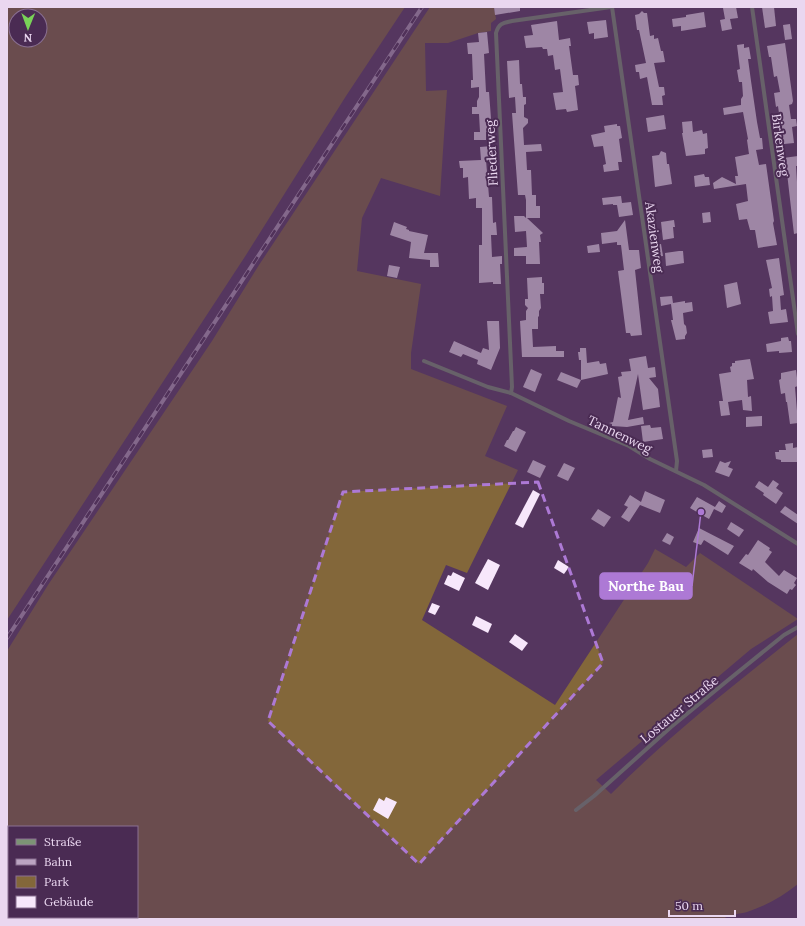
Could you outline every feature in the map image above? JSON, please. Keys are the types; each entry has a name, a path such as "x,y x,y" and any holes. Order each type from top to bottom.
{"street":[{"name":"Fliederweg","path":"511,393 510,326 496,33 498,27 503,23 612,7"},
{"name":"Akazienweg","path":"612,7 677,461 676,471"},
{"name":"Birkenweg","path":"752,7 798,334"},
{"name":"Tannenweg","path":"424,361 488,387 511,393 569,421 629,446 650,459 704,485 798,544"},
{"name":"Lostauer Straße","path":"576,810 594,796 671,727 784,635 798,627"}],"highlighted area":[{"path":"538,482 603,663 419,864 268,721 343,492"}],"green space":[{"path":"7,7 405,7 346,96 246,255 7,620"},
{"path":"430,7 494,7 496,19 491,23 491,31 478,33 448,43 425,43 426,91 447,90 440,196 381,178 362,218 357,271 421,284 411,353 411,369 507,406 485,456 518,470 467,573 446,565 422,620 555,705 648,563 655,549 686,567 700,553 798,619 751,649 596,780 611,794 679,731 798,634 798,884 768,904 723,919 7,919 7,651 48,585 212,341 259,265"}],"building":[{"path":"494,7 520,7 520,11 495,15"},
{"path":"736,7 738,18 730,19 732,29 722,31 720,20 725,19 723,8"},
{"path":"762,7 774,7 776,26 765,28"},
{"path":"642,11 647,13 650,36 654,35 654,39 658,38 661,51 663,51 665,62 654,63 659,87 664,87 665,95 662,96 663,105 652,105 647,77 640,79 639,72 636,72 635,65 646,63 639,30 637,30 635,15"},
{"path":"704,12 706,27 681,31 681,26 673,27 672,19"},
{"path":"606,20 608,37 594,39 594,33 589,34 587,22"},
{"path":"557,21 559,40 570,38 571,46 569,46 573,75 578,75 579,85 575,86 578,110 567,112 566,109 556,110 553,93 563,92 560,69 555,70 553,55 548,56 547,49 543,49 542,47 526,48 524,36 533,35 531,25"},
{"path":"790,24 792,39 785,40 783,25"},
{"path":"487,32 489,53 484,54 486,92 489,92 492,132 486,132 486,140 474,140 474,132 480,132 479,114 472,114 472,107 477,107 479,87 471,88 471,80 473,80 472,54 468,54 467,43 479,42 478,33"},
{"path":"785,43 793,101 792,104 789,105 791,119 796,119 797,126 792,127 794,143 784,144 784,142 781,141 778,106 776,107 774,93 780,92 777,76 774,77 771,57 769,57 767,46"},
{"path":"744,44 744,48 749,47 751,59 748,59 751,81 760,138 762,138 763,149 756,150 759,165 766,164 777,245 758,248 755,230 750,230 747,219 739,220 736,204 748,201 746,184 714,189 713,183 722,177 736,184 735,176 738,176 735,157 749,154 743,112 724,115 723,108 741,105 741,99 743,96 742,82 739,82 737,70 740,69 737,45"},
{"path":"519,60 520,84 522,84 523,97 526,97 524,117 528,119 528,123 523,128 524,145 541,144 542,151 526,152 527,170 531,170 532,195 536,195 536,206 540,206 540,218 527,218 543,233 540,235 541,242 539,242 540,264 526,264 526,256 514,256 514,248 527,247 526,231 515,232 514,216 524,216 526,218 526,200 525,195 518,195 512,113 516,113 515,97 509,98 507,61"},
{"path":"664,115 666,129 648,132 646,118"},
{"path":"692,121 693,132 702,130 703,134 707,133 708,148 705,149 705,154 686,156 682,133 682,122"},
{"path":"617,124 617,126 620,126 622,138 619,139 622,162 618,162 619,170 604,172 603,165 606,164 603,146 594,147 591,135 605,132 604,126"},
{"path":"492,146 492,160 486,160 489,197 492,197 493,223 496,222 497,235 491,235 492,257 502,256 502,264 500,264 501,284 493,284 493,282 479,283 479,245 482,245 482,208 476,208 476,198 469,199 468,177 463,178 463,168 460,168 459,161 481,160 480,147"},
{"path":"661,151 666,153 672,184 655,187 652,156 659,155"},
{"path":"798,156 798,166 796,166 798,182 798,233 794,234 787,173 785,173 783,158"},
{"path":"704,174 705,177 709,177 710,185 695,187 694,176"},
{"path":"621,196 622,203 631,202 633,215 619,217 617,205 603,205 602,198"},
{"path":"710,212 711,222 703,223 702,213"},
{"path":"625,220 629,250 639,250 641,268 635,270 642,335 631,336 630,333 626,333 618,271 624,270 621,245 617,245 617,242 602,244 601,233 617,231"},
{"path":"674,220 674,238 663,240 661,222"},
{"path":"394,222 407,227 406,229 409,231 428,235 424,253 438,253 439,267 430,267 430,260 409,258 411,242 390,235"},
{"path":"599,244 600,252 588,253 587,246"},
{"path":"661,244 663,256 654,257 653,245"},
{"path":"683,251 684,263 666,266 665,253"},
{"path":"779,258 784,295 780,296 781,310 786,309 788,322 770,324 768,312 773,311 772,296 770,297 769,289 772,288 766,260"},
{"path":"389,265 400,267 397,278 387,276"},
{"path":"542,277 542,283 544,283 544,294 540,294 541,308 538,317 538,329 532,329 533,347 556,346 556,351 564,351 564,357 522,357 520,321 526,320 526,311 528,308 525,305 525,299 528,299 527,278"},
{"path":"737,282 741,304 727,308 724,285"},
{"path":"672,296 673,303 685,301 685,303 692,302 693,311 683,313 687,333 685,339 676,340 671,320 673,320 671,304 661,306 660,297"},
{"path":"487,321 499,321 500,348 491,370 477,364 478,360 463,354 461,357 449,352 454,341 481,353 483,348 489,350"},
{"path":"788,337 789,341 791,341 792,352 767,352 766,344 781,341 781,338"},
{"path":"580,348 586,348 587,363 599,361 600,364 606,363 608,374 581,380 581,360 579,360 578,352 580,352"},
{"path":"646,356 648,368 655,367 656,377 649,378 658,389 660,407 643,410 638,374 628,420 643,417 644,424 627,427 612,426 612,424 609,423 613,422 618,397 621,398 618,377 622,376 621,372 631,371 629,359"},
{"path":"750,359 754,379 747,380 748,397 751,396 752,411 743,410 742,400 728,402 730,415 721,416 719,401 723,401 719,374 731,372 730,367 732,366 732,363 735,363 735,361"},
{"path":"531,369 542,374 535,392 523,387"},
{"path":"796,370 798,386 795,387 798,423 790,424 785,393 781,394 779,380 781,379 781,373"},
{"path":"561,372 581,380 577,388 557,380"},
{"path":"762,416 762,426 746,427 746,417"},
{"path":"650,425 651,428 661,427 663,439 643,442 641,426"},
{"path":"516,427 526,432 516,452 504,446"},
{"path":"793,443 793,448 798,447 797,462 781,462 781,460 776,459 775,452 779,452 779,450 786,450 785,444"},
{"path":"712,449 713,457 703,458 702,450"},
{"path":"533,460 546,466 540,478 527,472"},
{"path":"720,461 725,463 731,461 728,467 733,469 729,477 715,472"},
{"path":"564,463 575,468 568,481 557,476"},
{"path":"773,480 779,484 776,488 783,493 776,504 755,487 759,481 768,487"},
{"path":"533,490 540,494 523,528 515,524"},
{"path":"645,491 665,500 660,513 640,505 629,522 621,517 628,507 624,505 630,495 641,502"},
{"path":"697,497 715,507 719,501 726,506 722,513 714,509 709,519 690,508"},
{"path":"785,506 798,515 798,524 780,512"},
{"path":"598,509 611,517 604,527 591,519"},
{"path":"731,522 744,530 739,537 727,529"},
{"path":"699,528 734,546 728,555 704,540 701,545 693,542"},
{"path":"667,533 674,537 670,545 662,541"},
{"path":"758,540 770,548 769,550 772,552 765,562 779,576 784,570 797,578 794,583 796,585 792,590 790,589 787,594 768,582 753,569 752,571 739,563 746,554 748,555"},
{"path":"488,559 500,565 488,590 475,583"},
{"path":"558,560 569,567 564,574 554,568"},
{"path":"453,572 465,578 459,591 444,584 448,575 451,576"},
{"path":"432,603 440,606 435,615 428,612"},
{"path":"476,616 492,624 488,633 472,625"},
{"path":"515,634 528,643 522,651 509,642"},
{"path":"386,797 397,802 388,819 373,810 379,798 384,801"}],"railway":[{"path":"7,638 422,7"}],"place":[{"name":"Northe Bau","path":"701,512"}]}
